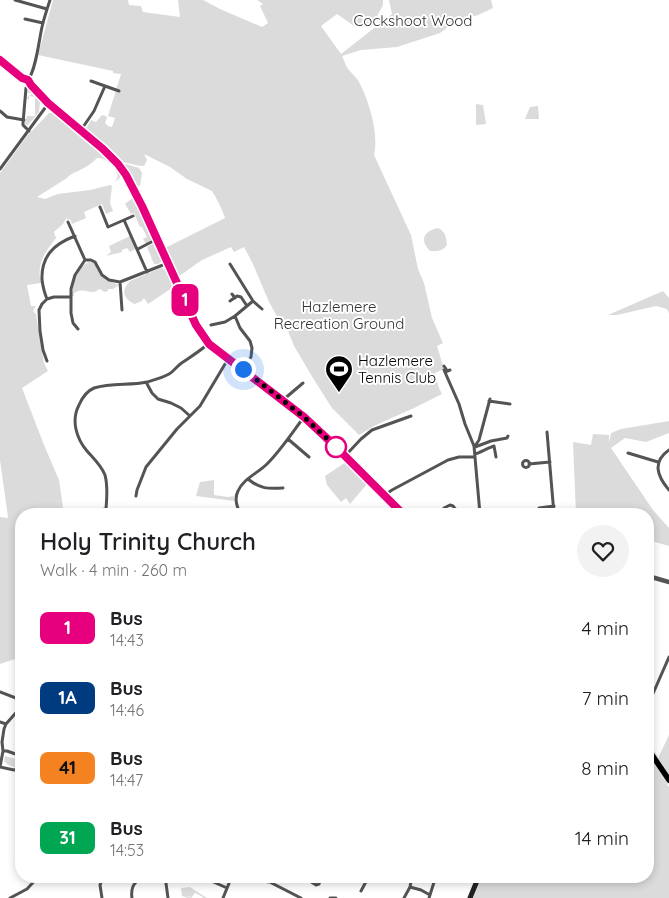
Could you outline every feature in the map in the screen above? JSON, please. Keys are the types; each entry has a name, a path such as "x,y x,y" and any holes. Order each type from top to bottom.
{"main road":[{"path":"0,60 22,78 28,80 48,103 118,164 126,175 196,325 209,344 304,417 397,508"},
{"path":"654,758 669,780"},
{"path":"470,898 476,883"}],"street":[{"path":"15,0 47,9"},
{"path":"28,80 34,67 50,0"},
{"path":"25,20 43,23"},
{"path":"91,81 120,91"},
{"path":"81,130 92,116 105,86"},
{"path":"26,88 23,126 28,130"},
{"path":"0,169 48,103"},
{"path":"0,111 7,117 24,120"},
{"path":"0,161 4,163"},
{"path":"100,207 108,226 133,216"},
{"path":"124,220 147,272"},
{"path":"68,222 85,260"},
{"path":"47,298 43,287 43,264 48,254 58,244 74,236"},
{"path":"138,249 157,239"},
{"path":"78,329 73,323 70,297 74,275 85,260 96,262 102,275 109,280 120,282 168,263"},
{"path":"230,264 253,301 262,309"},
{"path":"120,282 122,310"},
{"path":"232,294 235,298"},
{"path":"230,301 237,296 241,297 248,306"},
{"path":"46,361 40,332 39,310 47,298 70,297"},
{"path":"211,325 225,322 253,301"},
{"path":"235,316 240,328 250,340 252,348 251,357 243,369"},
{"path":"106,508 107,484 104,473 85,448 77,433 74,421 82,400 90,390 104,385 132,384 160,379 209,344"},
{"path":"136,496 146,467 177,428 200,406 229,359"},
{"path":"444,366 474,447 479,508"},
{"path":"445,372 450,370"},
{"path":"146,382 158,399 171,402 190,416"},
{"path":"283,400 303,383"},
{"path":"474,447 479,440 490,400 510,404"},
{"path":"345,456 372,430 411,416"},
{"path":"238,508 236,502 237,492 241,485 266,465 288,440 304,417"},
{"path":"539,508 554,506 548,432"},
{"path":"474,447 491,441 501,441 508,436"},
{"path":"288,440 309,457"},
{"path":"384,495 448,460 475,456 483,450 494,446 496,457"},
{"path":"669,450 663,454 658,462 658,472 662,482 669,490"},
{"path":"628,452 658,462"},
{"path":"529,464 550,462"},
{"path":"248,479 263,488 283,488"},
{"path":"444,508 450,505 454,508"},
{"path":"654,578 669,582"},
{"path":"654,691 669,656"},
{"path":"0,692 15,698"},
{"path":"15,714 4,729 0,767 15,770"},
{"path":"0,722 6,724"},
{"path":"3,751 15,754"},
{"path":"10,898 27,889 33,883"},
{"path":"101,883 102,898"},
{"path":"132,898 131,892 135,883"},
{"path":"166,883 168,898"},
{"path":"216,883 227,888"},
{"path":"223,898 229,883"},
{"path":"270,883 302,898"},
{"path":"361,891 365,883"},
{"path":"404,898 411,883"},
{"path":"410,887 421,890 430,897 434,883"},
{"path":"330,898 336,898"}],"green space":[{"path":"53,0 128,0 129,5 141,6 143,12 180,17 178,0 203,0 262,27 268,23 260,6 263,4 257,0 383,0 383,5 374,22 357,28 337,14 321,26 341,54 392,14 389,0 491,0 493,8 478,15 456,21 440,33 397,47 361,50 342,56 347,68 359,82 366,98 374,127 374,155 411,235 418,269 424,283 432,318 443,343 437,346 444,369 435,373 442,394 359,435 332,408 313,378 294,346 288,331 283,327 269,302 244,247 234,252 231,247 202,260 178,277 165,248 225,218 221,208 212,191 144,154 147,160 144,166 119,162 85,130 91,120 96,122 102,115 107,118 105,123 112,127 115,118 108,116 121,74 38,55"},
{"path":"28,89 40,102 39,112 27,126 25,124 27,116 35,116 35,97 29,96 29,99 27,99 28,96 31,95 31,93 28,93"},
{"path":"476,104 483,105 486,124 476,125"},
{"path":"538,106 539,119 525,119 530,107"},
{"path":"49,113 54,113 93,143 123,175 115,182 118,176 112,166 104,159 97,158 88,166 37,197 45,199 58,194 90,190 110,185 112,186 110,203 113,211 106,214 102,204 84,212 86,218 72,224 70,219 67,220 67,217 63,224 54,232 56,238 42,259 40,270 41,283 27,285 31,306 36,306 33,311 36,314 44,363 48,371 22,388 59,480 63,508 15,508 15,659 0,664 0,517 8,517 0,460 0,173 27,136"},
{"path":"126,164 139,168 142,173 140,186 136,187 122,165"},
{"path":"135,196 152,233 152,239 146,244 143,239 147,237 142,227 140,227 134,213 131,214 125,204"},
{"path":"438,228 444,233 447,245 442,250 430,251 424,240 426,234"},
{"path":"130,236 135,249 130,252 127,248 122,250 122,252 106,256 111,252 109,246"},
{"path":"156,243 163,258 163,261 158,264 154,264 147,247"},
{"path":"89,262 94,262 101,276 106,280 119,285 104,292 99,289 93,292 78,291 72,296 76,276 81,268"},
{"path":"161,268 167,269 175,286 148,304 144,298 135,304 128,300 124,291 130,281"},
{"path":"663,291 669,298 669,313 667,309 656,306 617,315 608,315"},
{"path":"669,421 669,433 646,442 625,438 611,448 652,508 576,508 573,442 591,445 593,434 609,435 609,443 611,433 621,429"},
{"path":"346,462 367,484 350,504 346,498 341,502 327,485 325,476"},
{"path":"214,480 214,495 234,496 234,501 196,496 200,482"},
{"path":"654,511 669,528 669,546 654,542"},
{"path":"669,735 669,775 659,761 659,756"},
{"path":"5,756 15,759 15,767 8,765 4,761"},
{"path":"654,765 669,787 669,898 473,898 479,883 654,883"},
{"path":"190,887 207,898 202,898 195,893 192,897 184,895 193,898 182,896 181,888"}],"bus line":[{"name":"1","path":"0,60 22,78 28,80 48,103 118,164 142,206 196,325 209,344 304,417 397,508"}],"place":[{"name":"Hazlemere Tennis Club","path":"339,393"}],"route":[{"path":"243,369 304,417 336,447"}],"park label":[{"name":"Cockshoot Wood","path":"413,20"},
{"name":"Hazlemere Recreation Ground","path":"339,314"}]}
